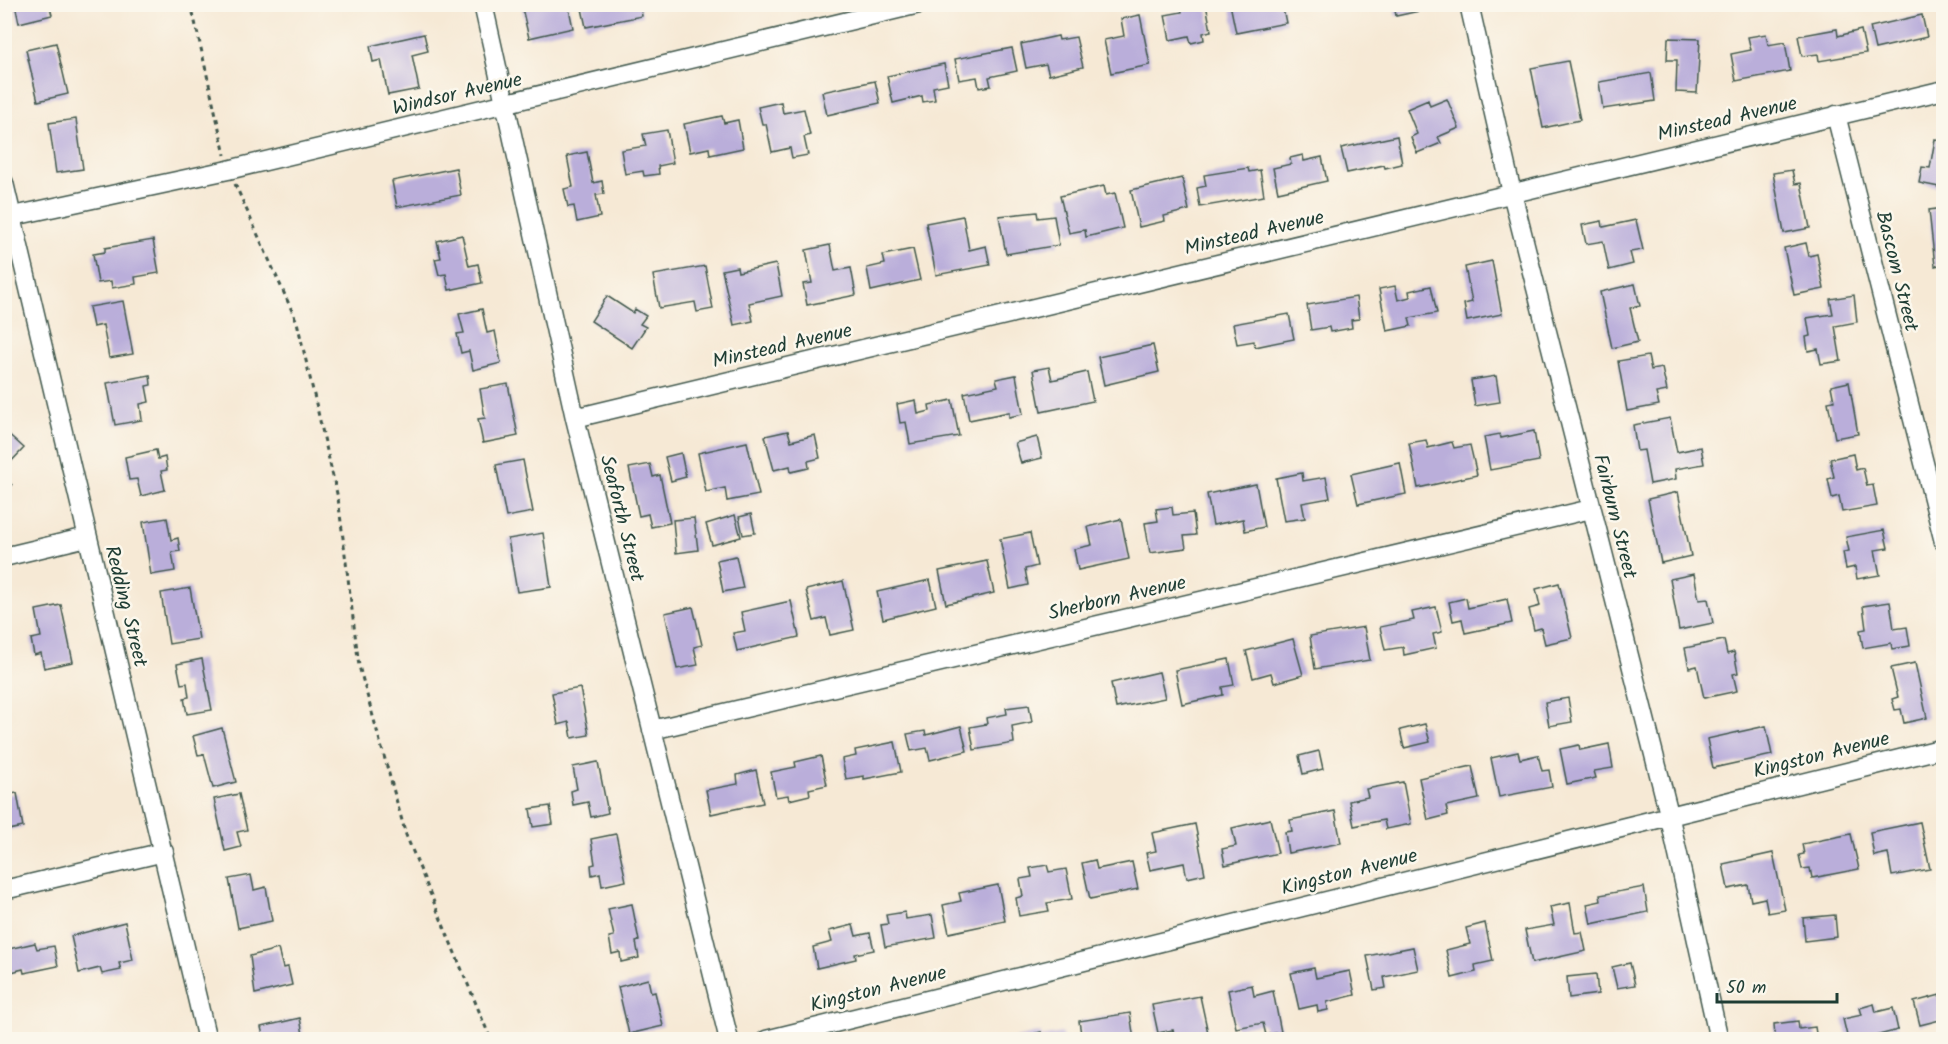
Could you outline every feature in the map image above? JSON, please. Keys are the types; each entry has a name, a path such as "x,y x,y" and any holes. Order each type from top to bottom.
{"street":[{"name":"Seaforth Street","path":"483,4 575,418 729,1040"},
{"name":"Windsor Avenue","path":"9,217 228,170 919,4"},
{"name":"Fairburn Street","path":"1469,4 1512,193 1670,814 1719,1040"},
{"name":"Minstead Avenue","path":"575,418 1944,90"},
{"name":"Bascom Street","path":"1836,115 1944,542"},
{"name":"Redding Street","path":"4,183 9,217 164,852 207,1040"},
{"name":"Sherborn Avenue","path":"652,729 1591,509"},
{"path":"4,557 87,537"},
{"name":"Kingston Avenue","path":"766,1040 1670,814 1944,748"},
{"path":"4,890 164,852"}],"path":[{"path":"190,4 228,170 297,322 338,498 359,666 406,836 490,1040"}],"building":[{"path":"15,4 49,4 52,15 19,23"},
{"path":"532,4 568,4 573,28 529,38 522,8"},
{"path":"581,4 640,4 642,16 586,27"},
{"path":"1181,4 1206,4 1211,31 1203,33 1204,40 1191,43 1189,36 1170,40 1165,15 1182,12"},
{"path":"1230,4 1282,4 1286,23 1236,33"},
{"path":"1394,4 1423,4 1424,10 1396,16"},
{"path":"1140,15 1150,65 1111,73 1104,40 1124,36 1121,19"},
{"path":"1922,15 1927,37 1875,49 1870,27"},
{"path":"1837,29 1838,36 1861,30 1866,53 1819,61 1818,54 1802,56 1798,36"},
{"path":"424,34 428,51 412,55 419,89 388,95 381,60 373,62 370,46"},
{"path":"1766,34 1768,45 1785,42 1790,71 1736,81 1731,54 1751,50 1748,37"},
{"path":"1058,36 1059,40 1076,37 1083,67 1049,75 1046,64 1026,68 1021,44"},
{"path":"1668,38 1700,39 1697,93 1676,92 1677,60 1667,60"},
{"path":"56,43 68,94 38,101 26,50"},
{"path":"1012,48 1017,71 989,77 991,86 979,88 977,77 959,80 955,59"},
{"path":"1568,61 1580,120 1543,128 1531,68"},
{"path":"944,64 948,84 933,87 935,100 923,102 922,96 893,103 887,76"},
{"path":"1651,73 1655,101 1603,109 1599,82"},
{"path":"875,81 880,103 827,115 822,92"},
{"path":"1447,99 1459,128 1438,137 1441,143 1417,153 1411,137 1417,134 1407,109 1428,100 1430,106"},
{"path":"781,102 783,113 804,109 810,135 804,137 808,155 792,158 790,148 772,152 766,124 762,124 758,107"},
{"path":"722,116 724,123 738,120 743,148 710,155 709,148 690,152 684,124"},
{"path":"76,119 83,169 56,173 49,123"},
{"path":"667,130 673,163 658,166 659,174 644,176 643,171 625,174 621,150 646,146 643,134"},
{"path":"1397,136 1402,164 1385,168 1384,165 1347,173 1341,148"},
{"path":"1935,139 1944,141 1944,188 1919,183 1922,167 1930,168"},
{"path":"587,152 593,183 602,181 604,194 596,195 600,217 577,222 574,206 568,207 564,189 573,187 567,156"},
{"path":"1303,155 1304,161 1322,157 1327,181 1278,192 1273,168 1291,164 1290,158"},
{"path":"456,168 461,195 397,207 392,181"},
{"path":"1248,168 1249,172 1260,170 1264,196 1200,207 1197,188 1206,186 1204,175"},
{"path":"1792,170 1795,184 1801,183 1810,228 1784,233 1773,173"},
{"path":"1182,178 1189,210 1164,216 1165,221 1139,227 1131,190"},
{"path":"1104,186 1106,195 1115,193 1123,228 1086,237 1085,230 1069,233 1060,196"},
{"path":"1944,208 1944,264 1935,266 1929,210"},
{"path":"1037,212 1038,218 1054,216 1059,245 1006,254 999,216"},
{"path":"963,216 969,250 986,246 990,265 936,275 926,223"},
{"path":"1636,220 1643,250 1630,252 1633,264 1609,270 1603,241 1586,244 1582,225 1602,221 1603,227"},
{"path":"462,235 469,266 478,264 482,283 449,290 446,274 439,275 435,259 441,258 437,241"},
{"path":"153,240 159,273 135,277 136,284 112,288 111,281 98,283 93,254 105,252 105,248"},
{"path":"1806,243 1809,256 1817,254 1824,289 1794,295 1784,248"},
{"path":"830,245 835,271 851,268 856,295 807,305 803,284 812,283 806,250"},
{"path":"913,249 920,280 871,291 867,268 885,264 883,255"},
{"path":"1492,261 1502,314 1467,321 1464,304 1472,302 1465,267"},
{"path":"776,264 782,296 749,303 753,321 734,325 722,270 737,267 738,272"},
{"path":"705,266 713,309 697,312 695,302 659,308 653,275"},
{"path":"1635,284 1640,306 1630,308 1638,342 1612,348 1600,292"},
{"path":"1395,286 1398,300 1410,297 1409,291 1431,286 1437,313 1409,318 1411,326 1387,331 1379,289"},
{"path":"1854,295 1857,322 1835,326 1841,361 1821,364 1818,349 1808,351 1806,337 1810,336 1807,318 1833,314 1830,299"},
{"path":"607,296 633,313 635,309 646,316 640,324 646,327 632,348 591,321"},
{"path":"1356,297 1359,319 1351,320 1352,328 1330,332 1329,327 1311,330 1307,305"},
{"path":"123,301 133,354 109,358 103,325 93,327 89,307"},
{"path":"482,309 487,333 495,331 501,363 473,370 469,351 461,353 457,334 464,333 459,314"},
{"path":"1289,314 1294,339 1255,347 1254,341 1237,344 1233,324"},
{"path":"1153,345 1159,372 1104,385 1098,357"},
{"path":"1648,356 1651,370 1662,368 1667,391 1656,393 1659,405 1627,411 1618,361"},
{"path":"1049,367 1052,380 1087,372 1093,401 1041,412 1033,370"},
{"path":"150,375 151,385 146,386 149,402 140,404 142,420 115,425 107,383"},
{"path":"1016,375 1023,414 1009,417 1009,412 969,420 964,393 998,386 996,379"},
{"path":"1496,376 1500,402 1475,406 1471,380"},
{"path":"1849,382 1858,434 1835,438 1828,402 1834,401 1831,386"},
{"path":"508,384 518,436 483,443 478,419 485,418 480,389"},
{"path":"916,400 918,414 930,411 929,405 952,400 959,436 910,444 906,422 900,423 897,404"},
{"path":"1670,418 1677,452 1701,447 1704,464 1675,469 1676,479 1650,484 1644,450 1637,451 1633,425"},
{"path":"4,430 24,448 4,469"},
{"path":"788,431 791,441 815,435 820,458 808,461 809,468 791,472 790,466 774,470 765,436"},
{"path":"1534,431 1539,461 1490,470 1484,437 1500,434 1501,438"},
{"path":"1037,437 1042,458 1021,463 1015,443"},
{"path":"1426,440 1428,448 1452,442 1454,448 1470,445 1477,475 1418,488 1409,443"},
{"path":"747,442 759,495 727,501 725,488 706,492 698,453"},
{"path":"156,450 158,459 165,457 167,470 161,471 165,490 141,496 137,479 129,480 125,457"},
{"path":"681,453 686,477 671,481 665,457"},
{"path":"1853,454 1856,470 1863,468 1867,486 1873,485 1877,506 1842,512 1839,496 1832,498 1828,479 1834,477 1830,459"},
{"path":"523,460 533,512 506,517 496,465"},
{"path":"1400,463 1406,494 1358,504 1351,474"},
{"path":"650,464 653,477 660,475 670,523 651,527 648,514 639,516 629,468"},
{"path":"1302,473 1303,481 1326,477 1330,498 1302,503 1305,518 1284,521 1276,478"},
{"path":"4,478 12,485 4,494"},
{"path":"1256,484 1264,527 1245,531 1243,519 1213,525 1207,494"},
{"path":"1678,492 1691,556 1661,563 1648,499"},
{"path":"1172,507 1173,515 1193,513 1196,535 1184,536 1186,548 1150,553 1145,523 1158,521 1156,509"},
{"path":"751,514 755,533 743,535 739,517"},
{"path":"735,515 741,537 712,545 706,524"},
{"path":"167,518 171,540 178,538 180,551 172,552 175,571 151,575 143,522"},
{"path":"694,518 698,550 676,553 673,520"},
{"path":"1121,519 1129,559 1078,570 1074,549 1092,545 1088,527"},
{"path":"1884,530 1888,548 1875,550 1880,575 1857,579 1855,567 1846,569 1843,552 1849,551 1846,537"},
{"path":"543,533 551,587 517,592 508,539"},
{"path":"1030,533 1037,566 1025,569 1028,585 1010,589 1000,539"},
{"path":"736,556 743,588 723,592 717,560"},
{"path":"987,561 994,593 946,604 939,571"},
{"path":"1694,574 1699,600 1708,599 1713,623 1679,630 1670,579"},
{"path":"930,580 936,606 883,619 877,592"},
{"path":"843,581 854,630 830,635 826,618 814,621 806,590"},
{"path":"1559,583 1572,638 1545,644 1541,628 1534,630 1529,609 1540,606 1536,589"},
{"path":"190,588 199,639 169,644 161,593"},
{"path":"1466,598 1468,608 1507,599 1512,623 1465,633 1462,619 1453,621 1449,602"},
{"path":"791,601 799,637 737,651 733,633 745,631 741,612"},
{"path":"1890,602 1894,629 1907,627 1910,646 1892,649 1891,643 1863,648 1860,630 1866,629 1863,606"},
{"path":"61,605 73,662 44,668 41,653 34,655 31,639 41,637 36,610"},
{"path":"693,607 702,645 694,647 698,665 677,669 665,613"},
{"path":"1436,607 1442,632 1433,634 1436,648 1404,655 1403,647 1385,650 1380,627 1414,620 1412,612"},
{"path":"1364,627 1370,660 1315,669 1310,636"},
{"path":"1293,639 1303,675 1274,683 1271,673 1253,678 1246,651"},
{"path":"1724,640 1727,654 1734,652 1738,673 1733,674 1737,691 1704,698 1697,666 1689,668 1685,648"},
{"path":"202,659 212,710 187,714 184,698 189,697 187,683 181,684 177,664"},
{"path":"1229,659 1234,685 1222,687 1223,695 1182,704 1175,670"},
{"path":"1915,663 1927,718 1904,723 1901,709 1895,710 1892,699 1898,697 1891,668"},
{"path":"1159,672 1165,698 1116,708 1111,683"},
{"path":"580,688 589,735 572,738 569,722 558,725 552,693"},
{"path":"1568,698 1572,722 1549,726 1545,702"},
{"path":"1029,705 1032,722 1012,726 1014,743 974,750 970,727 987,724 986,718 1007,714 1006,708"},
{"path":"1425,724 1430,742 1404,748 1400,730"},
{"path":"961,726 967,751 930,760 927,748 911,751 907,734 925,731 926,735"},
{"path":"1766,726 1772,755 1713,768 1707,739"},
{"path":"222,728 236,782 213,788 204,754 198,755 193,736"},
{"path":"895,742 901,772 864,779 864,776 846,779 842,759 856,756 855,750"},
{"path":"1609,744 1613,768 1594,771 1596,778 1567,784 1560,749 1579,745 1580,750"},
{"path":"1319,751 1323,769 1303,774 1299,756"},
{"path":"1518,752 1520,759 1538,755 1542,771 1549,770 1552,787 1499,797 1491,758"},
{"path":"821,756 827,785 809,789 810,795 789,800 788,795 776,797 771,772 796,767 795,762"},
{"path":"598,762 608,813 591,817 588,802 573,805 571,791 577,789 573,767"},
{"path":"1472,766 1479,799 1446,806 1448,815 1428,820 1419,778"},
{"path":"756,770 763,803 711,814 706,790 738,784 737,775"},
{"path":"1403,782 1411,824 1386,829 1384,820 1354,826 1349,801 1368,797 1366,789"},
{"path":"17,793 23,827 4,831 4,795"},
{"path":"239,794 247,830 237,832 241,847 225,851 214,799"},
{"path":"550,806 553,824 533,827 530,809"},
{"path":"1335,811 1341,843 1288,853 1285,832 1292,831 1290,820"},
{"path":"1270,819 1278,853 1225,865 1222,849 1236,846 1232,828"},
{"path":"1920,822 1930,869 1892,876 1888,853 1874,856 1870,832"},
{"path":"1195,824 1205,874 1187,878 1184,863 1150,870 1146,853 1156,851 1152,833"},
{"path":"616,834 626,881 602,886 600,873 592,875 591,865 595,864 591,839"},
{"path":"1851,834 1859,869 1812,878 1810,868 1802,869 1799,855 1804,854 1802,844"},
{"path":"1773,853 1785,910 1768,913 1765,898 1751,901 1748,885 1728,889 1723,864"},
{"path":"1095,860 1097,869 1132,862 1138,889 1090,899 1082,863"},
{"path":"1047,865 1049,872 1066,869 1072,899 1047,903 1049,911 1019,916 1016,898 1023,896 1020,879 1032,877 1030,868"},
{"path":"251,875 254,890 266,887 272,921 238,928 229,879"},
{"path":"998,885 1005,921 949,933 943,905 961,901 959,893"},
{"path":"1644,887 1648,912 1591,924 1587,904 1601,901 1600,895"},
{"path":"1570,903 1575,933 1582,932 1586,951 1532,963 1525,930 1554,925 1550,907"},
{"path":"632,904 639,941 636,942 639,958 621,962 620,952 612,954 609,937 614,936 608,909"},
{"path":"905,912 906,919 932,915 936,938 885,947 881,925 888,924 886,915"},
{"path":"1835,915 1837,937 1805,941 1803,918"},
{"path":"125,922 133,960 119,963 121,970 102,974 100,968 79,973 71,936"},
{"path":"1485,923 1493,961 1475,965 1476,972 1452,978 1446,950 1470,944 1466,928"},
{"path":"853,925 856,936 870,933 874,950 855,954 856,959 817,968 813,947 832,942 829,931"},
{"path":"35,943 37,949 54,946 58,966 24,973 23,969 4,974 4,950"},
{"path":"1413,947 1418,970 1384,977 1386,988 1374,990 1367,956"},
{"path":"278,949 283,968 288,967 292,985 255,994 250,956"},
{"path":"1630,963 1635,985 1617,988 1612,967"},
{"path":"1314,968 1316,978 1350,971 1355,995 1327,1002 1328,1010 1318,1012 1317,1005 1299,1009 1291,973"},
{"path":"1596,974 1598,994 1569,998 1567,977"},
{"path":"648,979 651,993 655,992 663,1026 629,1034 618,987"},
{"path":"1252,985 1254,996 1273,991 1281,1032 1266,1035 1263,1023 1236,1028 1228,990"},
{"path":"1944,994 1944,1019 1920,1025 1914,1002"},
{"path":"1200,996 1208,1033 1175,1039 1173,1030 1158,1033 1152,1005"},
{"path":"1874,1004 1876,1012 1893,1008 1898,1030 1860,1040 1848,1040 1843,1019 1862,1015 1860,1008"},
{"path":"1130,1013 1134,1040 1082,1040 1079,1021"},
{"path":"300,1018 304,1040 264,1040 261,1027"},
{"path":"1798,1021 1799,1029 1815,1027 1817,1040 1764,1040 1775,1037 1774,1024"},
{"path":"1041,1032 1041,1037 1062,1033 1063,1040 1009,1040"}]}
